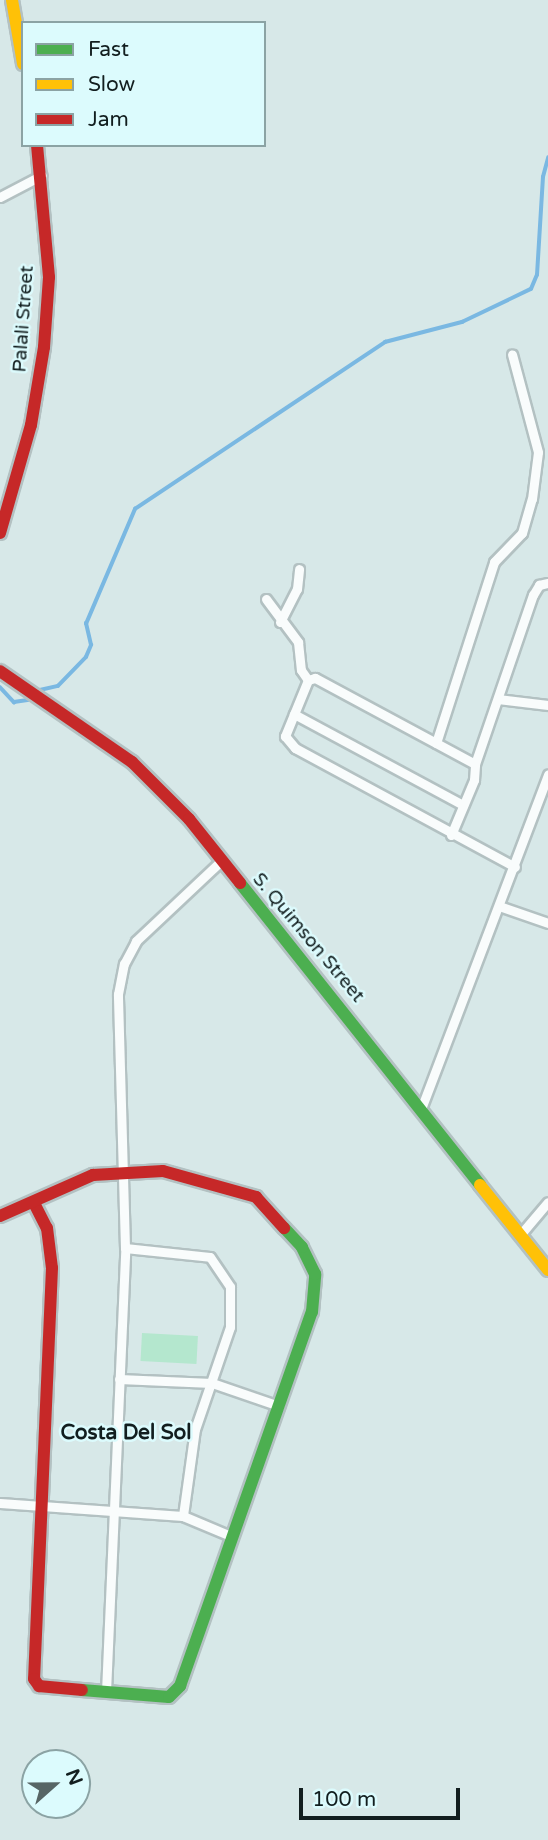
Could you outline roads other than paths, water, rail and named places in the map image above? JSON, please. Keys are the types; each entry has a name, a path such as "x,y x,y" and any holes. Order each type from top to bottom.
{"street":[{"path":"12,0 21,52"},
{"name":"Palali Street","path":"0,533 31,425 44,347 49,277 37,147"},
{"path":"0,197 42,176"},
{"path":"436,743 494,562 522,533 532,499 538,452 512,354"},
{"path":"280,622 297,589 299,569"},
{"path":"451,835 533,595 539,585 548,583"},
{"path":"266,599 280,622 298,642 301,670 308,680"},
{"name":"S. Quimson Street","path":"0,671 132,762 189,819 548,1270"},
{"path":"308,680 319,680 475,764"},
{"path":"308,680 285,736 288,743 451,835 515,867"},
{"path":"498,699 548,705"},
{"path":"294,714 463,805"},
{"path":"421,1109 515,867 548,774"},
{"path":"106,1692 125,1248 118,994 124,964 136,941 221,861"},
{"path":"499,906 548,923"},
{"path":"0,1216 34,1203 77,1179 122,1170 163,1171 243,1191 269,1206 302,1247 315,1274 317,1299 233,1537 176,1693 163,1699 39,1686 34,1679 52,1268 47,1228 34,1203"},
{"path":"520,1235 548,1202"},
{"path":"125,1248 210,1257 226,1274 233,1304 212,1383 195,1429 183,1516"},
{"path":"120,1379 212,1383 279,1406"},
{"path":"0,1503 183,1516 233,1537"}],"waterway":[{"path":"40,690 58,686 86,657 91,645 86,624 135,509 385,342 462,322 531,289 537,275 543,177 548,158"},
{"path":"0,687 14,702 29,700"}],"district":[{"name":"Costa Del Sol","path":"126,1433"}]}
